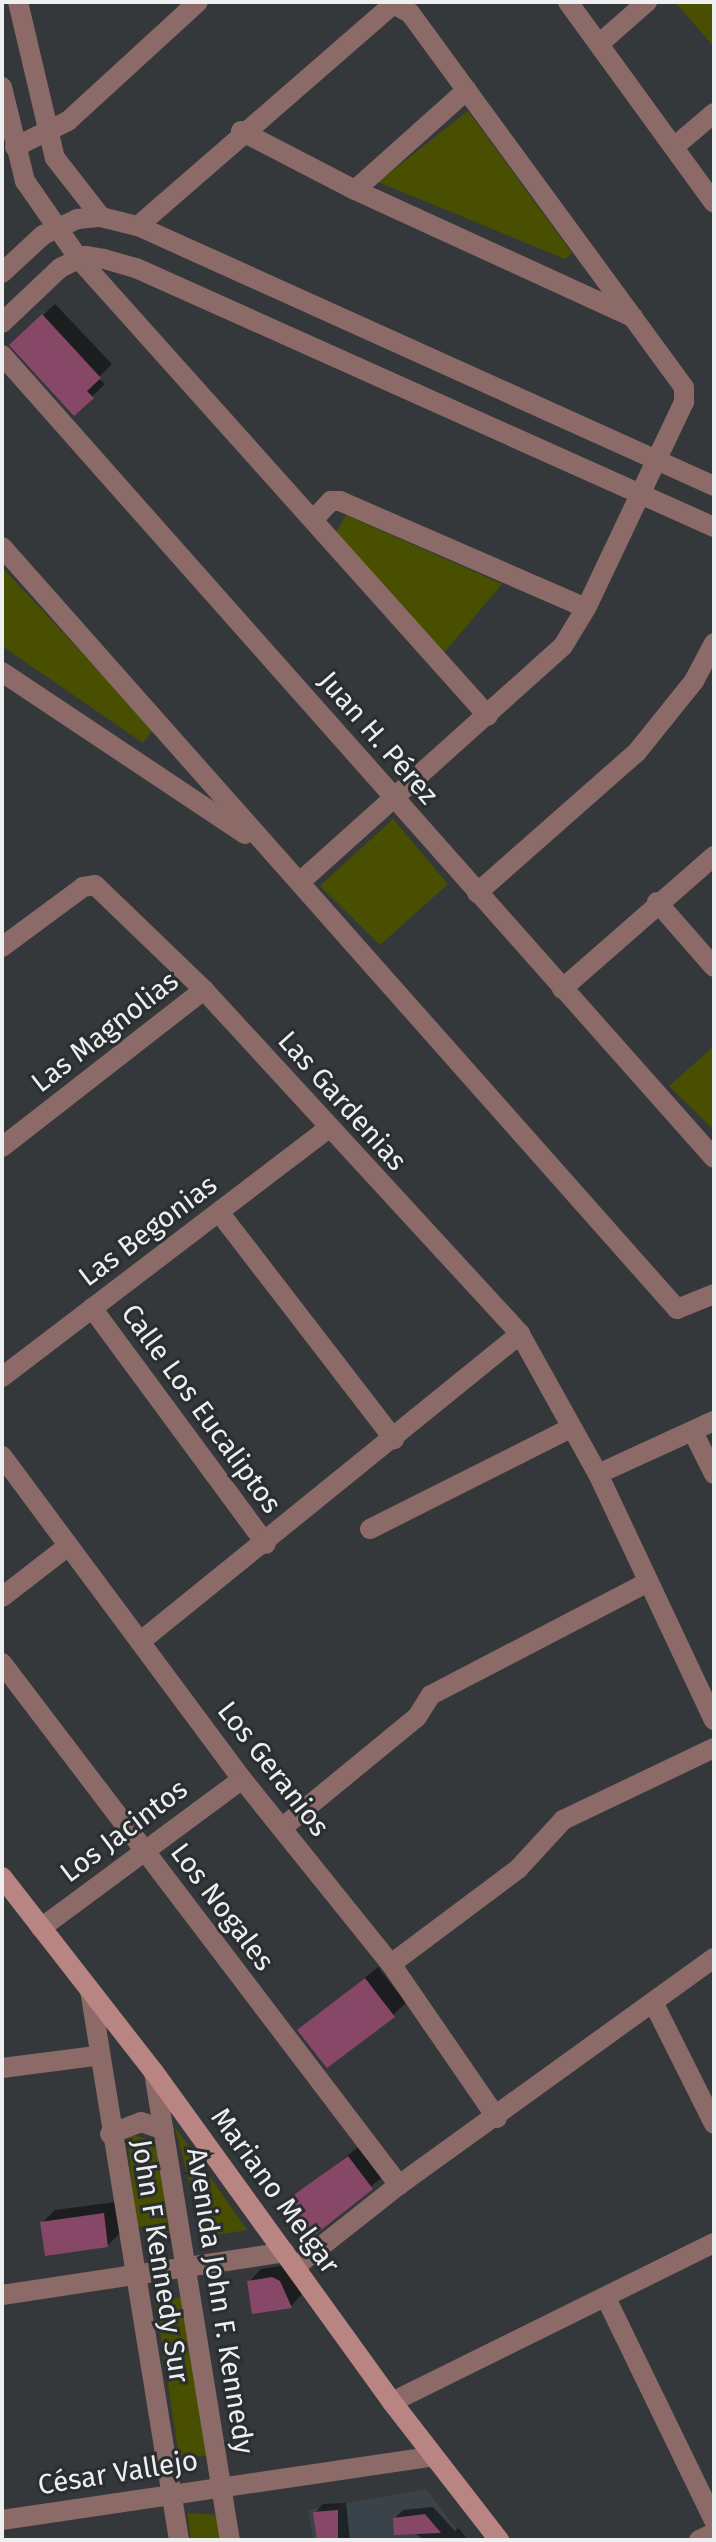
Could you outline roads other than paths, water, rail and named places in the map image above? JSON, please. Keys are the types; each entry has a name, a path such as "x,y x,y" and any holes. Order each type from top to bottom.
{"main road":[{"name":"Mariano Melgar","path":"2,1877 154,2072 392,2402 499,2540"}],"street":[{"path":"18,2 46,132 66,176 101,217"},
{"path":"15,147 68,121 198,2"},
{"path":"568,2 714,203"},
{"path":"599,44 647,2"},
{"path":"138,226 241,131 393,4 410,13 637,319 684,388 684,402 586,608 553,658 300,882"},
{"path":"2,87 25,181 79,259 488,716"},
{"path":"355,190 467,90"},
{"path":"674,147 714,113"},
{"path":"241,131 355,190 637,319"},
{"path":"2,273 58,227 101,217 138,226 714,486"},
{"path":"2,323 60,268 79,259 104,259 136,268 714,527"},
{"name":"Juan H. Pérez","path":"2,355 714,1158"},
{"path":"314,519 331,501 340,501 586,608"},
{"path":"2,547 677,1309 714,1294"},
{"path":"477,893 637,752 694,681 714,643"},
{"path":"2,672 265,847"},
{"path":"562,989 657,902 714,856"},
{"name":"Las Gardenias","path":"2,947 83,887 95,885 204,990 328,1129 520,1334 539,1363 598,1474 714,1720"},
{"path":"657,902 714,967"},
{"name":"Las Magnolias","path":"2,1147 204,990"},
{"name":"Las Begonias","path":"2,1377 328,1129"},
{"path":"219,1212 394,1439"},
{"name":"Calle Los Eucaliptos","path":"92,1308 266,1544"},
{"path":"141,1641 266,1544 520,1334"},
{"path":"598,1474 714,1421"},
{"path":"370,1529 571,1428"},
{"path":"693,1432 714,1474"},
{"name":"Los Geranios","path":"2,1456 242,1779 391,1964 497,2118"},
{"path":"2,1597 68,1546"},
{"path":"283,1827 417,1717 431,1695 648,1582"},
{"name":"Los Nogales","path":"2,1663 399,2185"},
{"path":"391,1964 518,1869 563,1820 714,1748"},
{"name":"Los Jacintos","path":"41,1928 242,1779"},
{"path":"2,2295 187,2263 290,2259 497,2118 714,1958"},
{"name":"John F Kennedy Sur","path":"90,1990 96,2056 179,2540"},
{"path":"654,2004 714,2124"},
{"path":"2,2068 96,2056"},
{"name":"Avenida John F. Kennedy","path":"154,2072 230,2540"},
{"path":"110,2134 141,2122 164,2130"},
{"path":"392,2402 714,2243"},
{"path":"606,2298 714,2520"},
{"name":"César Vallejo","path":"2,2520 433,2456"},
{"path":"699,2540 714,2533"}]}
